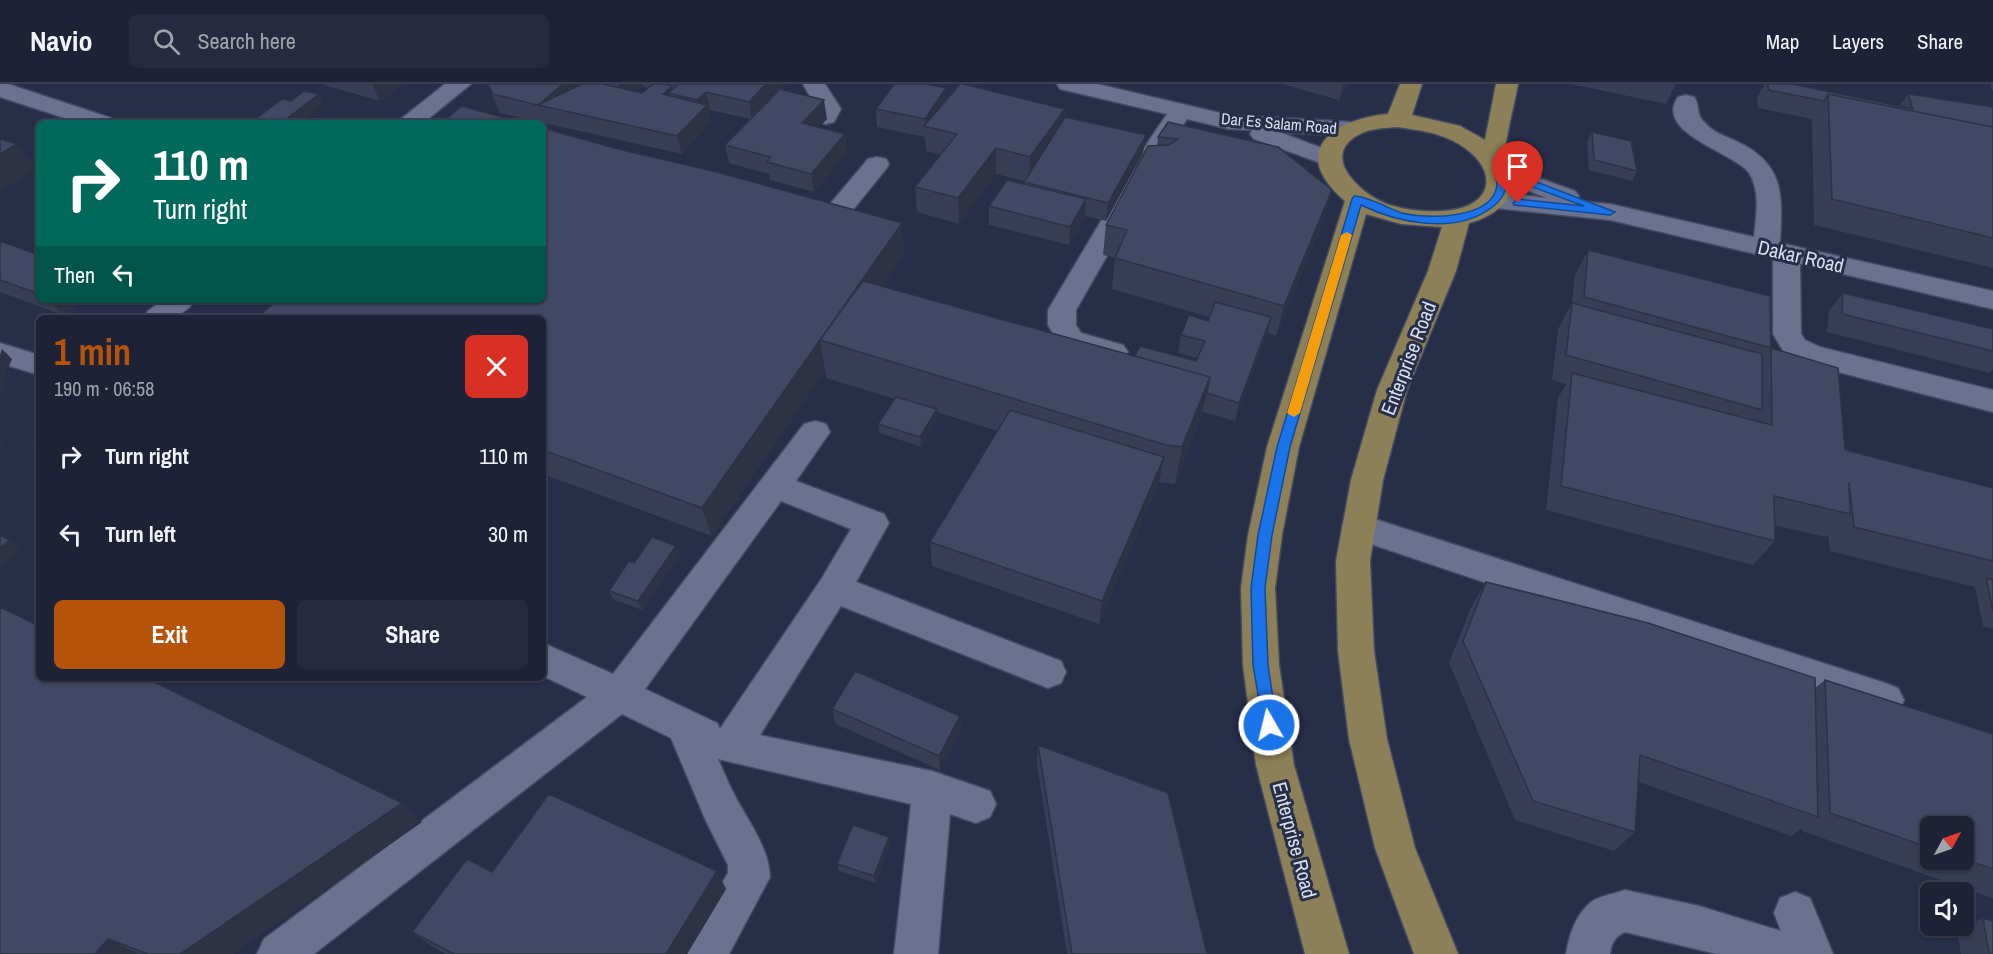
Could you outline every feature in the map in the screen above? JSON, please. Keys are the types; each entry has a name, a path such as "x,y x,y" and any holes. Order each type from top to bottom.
{"main road":[{"path":"1398,120 1411,84"},
{"path":"1496,165 1469,140 1435,126 1398,120 1372,122 1351,129 1334,142 1329,159 1336,179 1358,199 1380,210 1405,217 1432,220 1457,219 1480,212 1495,200 1502,186 1496,165 1507,84"},
{"name":"Enterprise Road","path":"1327,954 1275,765 1261,665 1258,588 1265,535 1283,447 1358,199"},
{"name":"Enterprise Road","path":"1436,954 1395,848 1368,739 1356,651 1353,561 1367,480 1392,390 1442,271 1457,219"}],"street":[{"path":"412,120 460,84"},
{"path":"814,84 829,109 826,117"},
{"name":"Dar Es Salam Road","path":"1068,84 1144,92 1182,110 1229,122 1351,129"},
{"path":"0,89 94,120"},
{"path":"1686,102 1688,119 1700,131 1745,155 1762,172 1768,189 1787,334 1795,346 1811,355 1993,401"},
{"path":"427,108 459,117"},
{"path":"1132,358 1071,340 1062,325 1062,310 1160,141 1182,110"},
{"path":"1229,122 1329,159"},
{"path":"857,230 817,219 877,164"},
{"name":"Dakar Road","path":"1496,165 1610,212"},
{"name":"Dakar Road","path":"1495,200 1610,212 1993,300"},
{"path":"162,315 177,303"},
{"path":"1,354 36,364"},
{"path":"279,954 619,695 815,432"},
{"path":"730,746 834,588 872,523 776,486"},
{"path":"1359,527 1914,709"},
{"path":"834,588 1047,672"},
{"path":"546,660 730,746 932,790 976,804"},
{"path":"685,726 720,808 749,865 749,877 705,954"},
{"path":"916,954 932,790"},
{"path":"1588,954 1590,938 1605,918 1625,911 1699,927 1785,954"},
{"path":"1795,913 1811,954"}],"building":[{"path":"488,84 563,84 538,105 493,94"},
{"path":"582,84 603,84 642,93 653,84 664,84 672,86 663,94 707,105 677,136 538,105"},
{"path":"679,84 766,84 749,102 706,92 697,100 668,93"},
{"path":"894,84 926,84 946,88 925,119 876,109"},
{"path":"960,84 1065,109 1030,157 996,148 958,198 915,187 957,134 924,126"},
{"path":"1768,84 1792,84 1913,109 1908,94 1993,107 1993,127 1828,94 1824,101 1769,90"},
{"path":"780,89 824,100 802,123 845,134 811,174 767,162 771,157 725,145"},
{"path":"304,91 319,94 285,120 254,120 282,99 291,101"},
{"path":"1828,94 1993,127 1993,238 1832,199"},
{"path":"462,106 513,120 445,120"},
{"path":"1065,117 1146,135 1108,203 1024,182"},
{"path":"1168,122 1278,147 1332,190 1284,306 1115,258 1127,230 1106,225 1148,146 1169,145 1178,139 1158,137"},
{"path":"546,129 618,149 717,172 902,223 702,508 546,451 546,315 260,315 274,303 546,303"},
{"path":"1592,132 1631,141 1637,171 1594,160"},
{"path":"0,139 17,144 0,154"},
{"path":"1007,180 1086,199 1070,227 989,206"},
{"path":"0,241 36,254 36,293 0,280"},
{"path":"1588,250 1770,296 1771,348 1584,297"},
{"path":"863,281 1210,377 1182,447 1166,445 820,340"},
{"path":"1843,293 1993,329 1993,351 1842,314"},
{"path":"1215,302 1271,317 1239,403 1207,393 1210,377 1135,356 1140,346 1196,361 1205,341 1181,335 1189,315 1208,321"},
{"path":"1572,303 1762,354 1762,410 1566,355"},
{"path":"1771,348 1838,368 1845,450 1993,488 1993,561 1854,527 1849,482 1850,514 1774,496 1775,541 1561,486 1572,373 1772,425"},
{"path":"896,397 937,409 920,437 878,424"},
{"path":"1010,410 1164,457 1102,601 930,542"},
{"path":"0,535 10,540 0,548"},
{"path":"652,537 676,546 638,601 609,591 629,561 634,563"},
{"path":"1986,578 1993,580 1993,611"},
{"path":"1486,582 1648,623 1815,678 1818,817 1640,755 1635,832 1533,801 1463,641"},
{"path":"0,607 36,625 36,681 152,681 402,803 180,954 148,954 108,939 95,954 0,954"},
{"path":"855,671 960,716 939,756 832,709"},
{"path":"1825,680 1993,734 1993,869 1974,862 1974,816 1920,816 1920,844 1830,813"},
{"path":"1038,745 1168,793 1207,954 1072,954"},
{"path":"549,794 717,871 666,954 454,954 412,932 467,859 492,872"},
{"path":"853,825 889,837 874,876 837,864"},
{"path":"1983,918 1993,921 1993,954 1989,954"}],"slow traffic":[{"path":"1294,413 1347,235"}],"route":[{"path":"1269,725 1261,665 1258,588 1265,535 1283,447 1358,199 1380,210 1405,217 1432,220 1457,219 1480,212 1495,200 1502,186 1500,171 1610,212 1518,203"}]}
